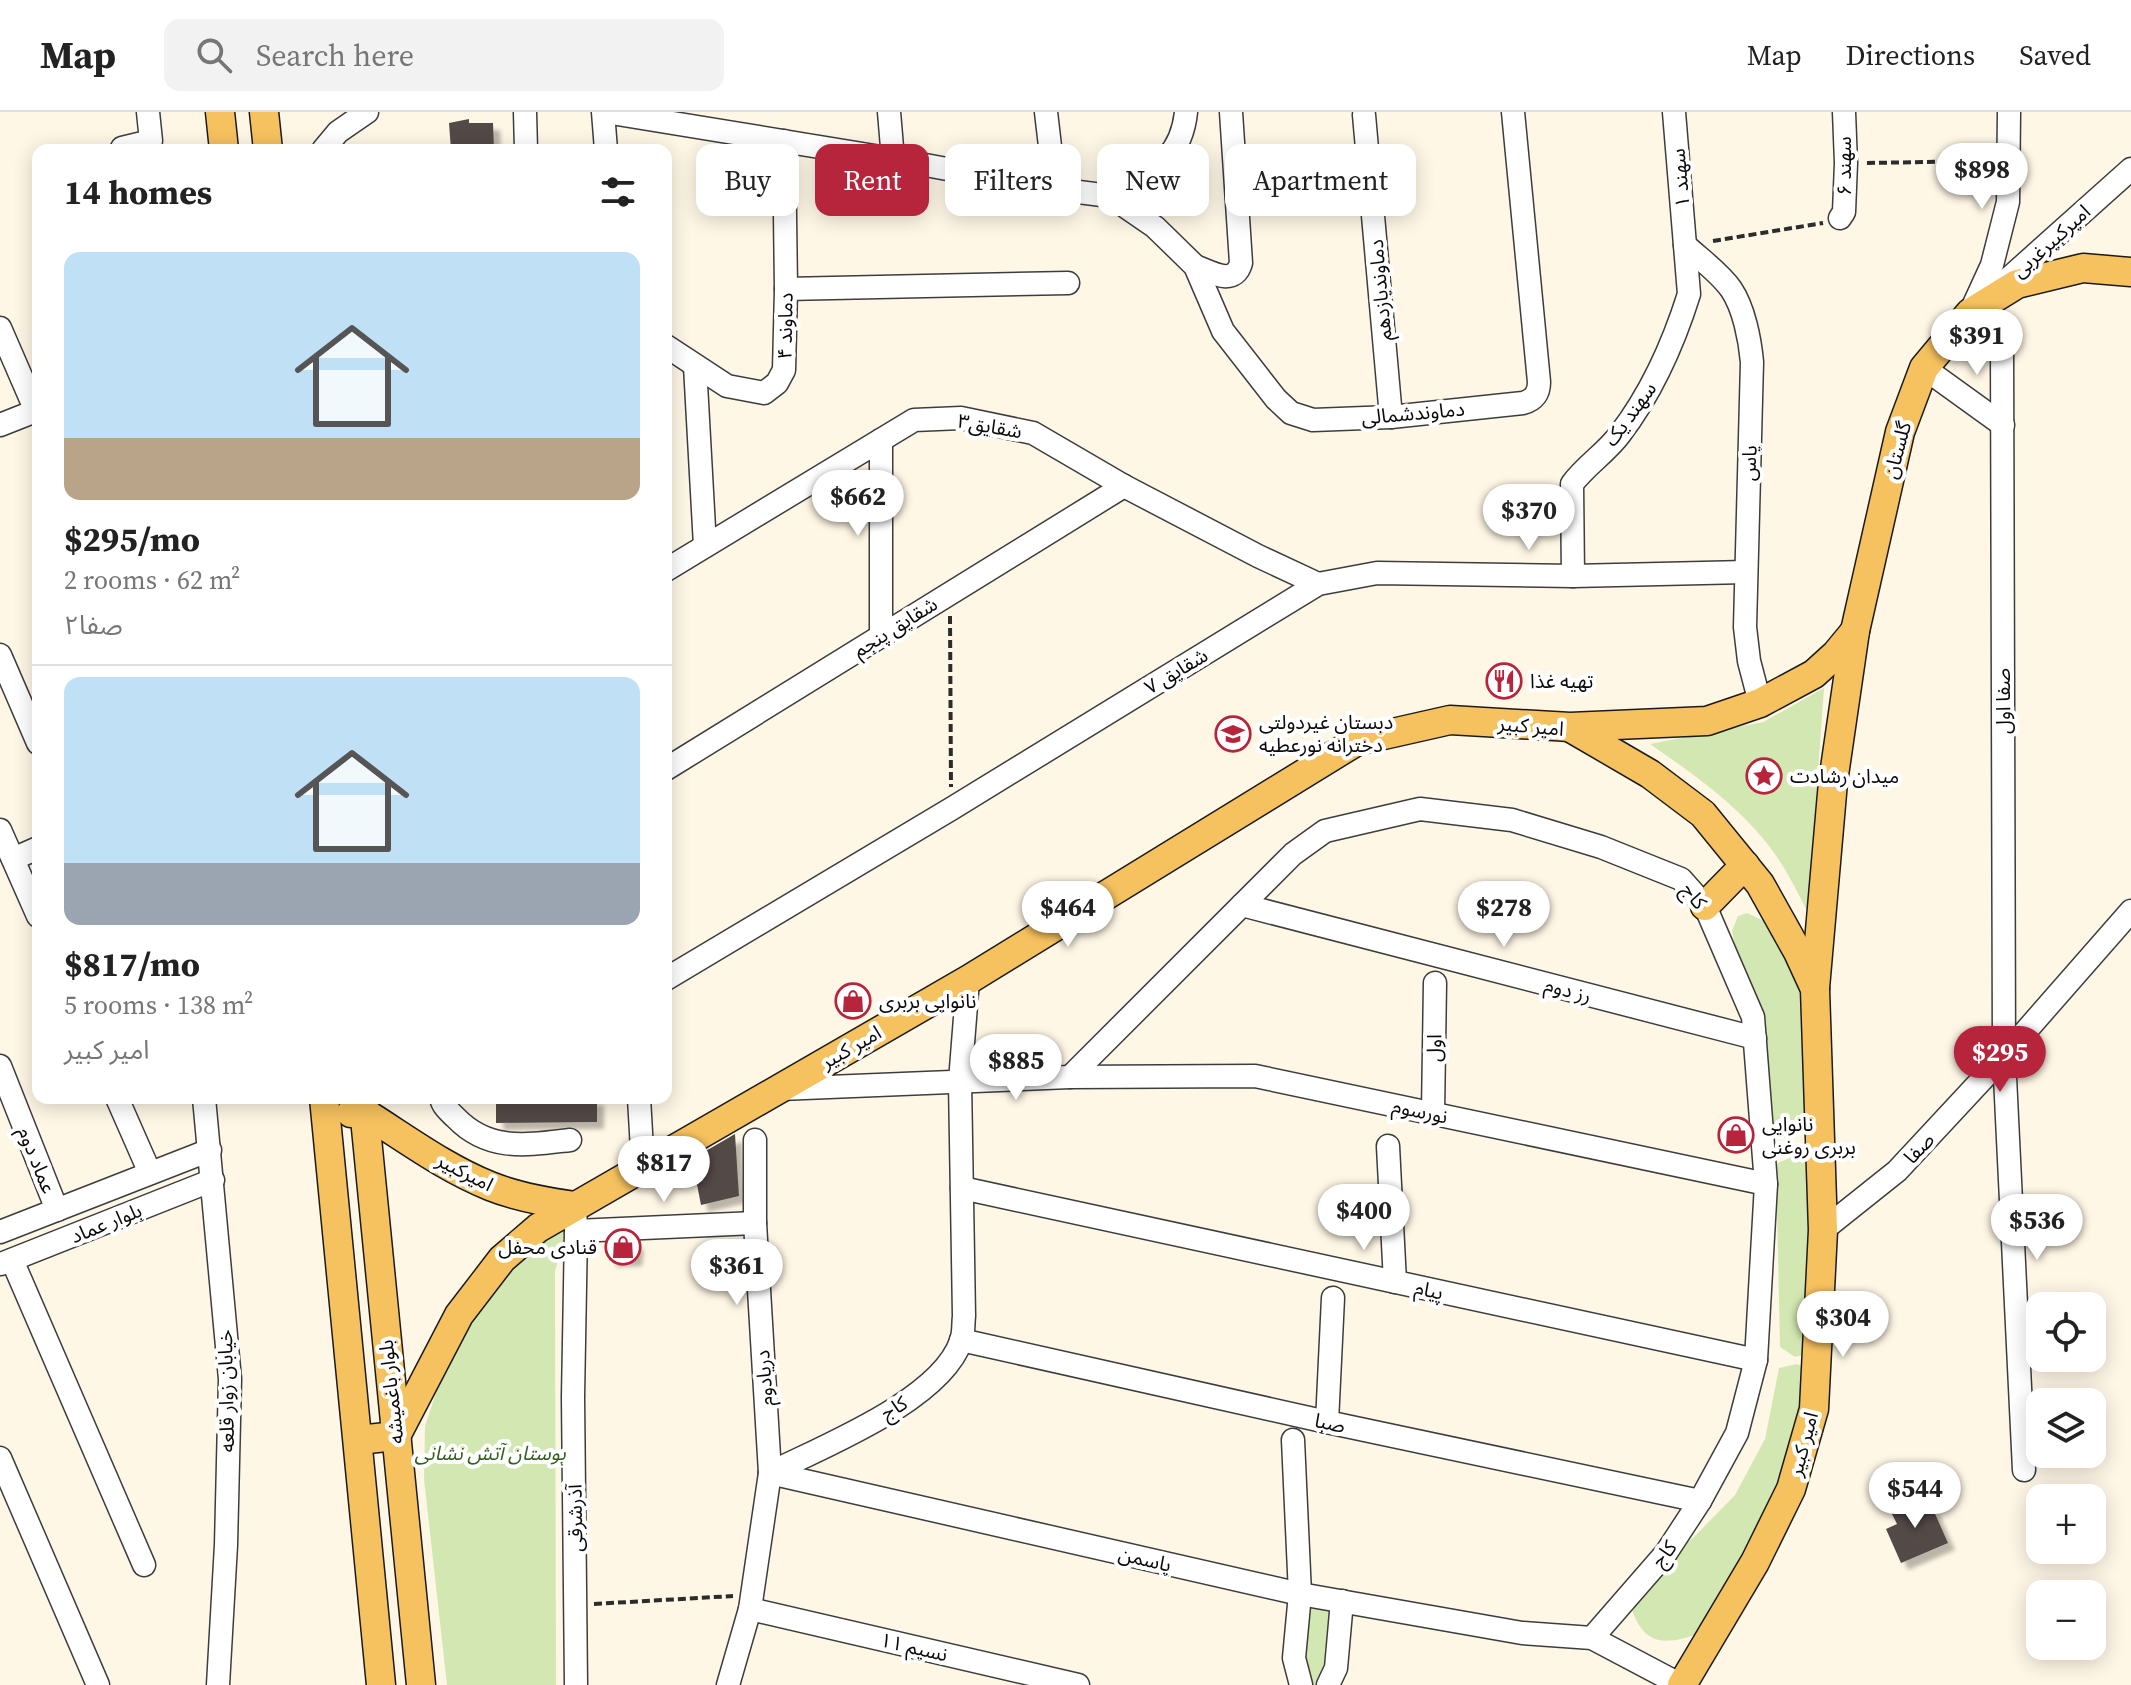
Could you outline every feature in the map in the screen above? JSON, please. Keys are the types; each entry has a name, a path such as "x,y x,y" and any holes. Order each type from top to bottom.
{"main road":[{"path":"220,112 223,144"},
{"path":"264,112 267,144"},
{"name":"گلستان","path":"1815,989 1833,782 1855,631 1900,432 1924,368 1970,313 2017,284 2083,268 2131,272"},
{"path":"1570,727 1707,721 1760,703 1814,674 1855,631"},
{"name":"امیر کبیر","path":"396,1436 459,1315 502,1259 538,1228 576,1219 643,1167 968,980 1357,741 1450,720 1570,727 1650,774 1703,814 1760,884 1815,989 1823,1230 1814,1409 1791,1489 1755,1562 1682,1685"},
{"path":"1705,906 1745,865"},
{"path":"324,1106 364,1105"},
{"name":"امیرکبیر","path":"364,1105 455,1170 576,1219"},
{"name":"بلوار باغمیشه","path":"364,1105 421,1685"},
{"name":"بلوار باغمیشه","path":"324,1106 381,1685"},
{"path":"358,1440 396,1436"}],"street":[{"path":"139,144 151,141 148,112"},
{"path":"328,144 338,132 367,112"},
{"path":"525,112 526,144"},
{"path":"606,144 604,112 720,122 784,141 815,146"},
{"path":"889,112 892,144"},
{"path":"1046,112 1050,144"},
{"path":"1178,144 1184,130 1186,112"},
{"path":"1195,266 1224,277 1235,274 1241,263 1231,112"},
{"name":"دماوندشمالی","path":"1139,216 1155,227 1195,266 1223,331 1276,399 1291,413 1313,420 1391,417 1523,403 1537,394 1539,382 1513,112"},
{"name":"سهند ۱","path":"1674,112 1685,245"},
{"name":"سهند ۶","path":"1840,218 1844,212 1846,163 1844,112"},
{"path":"1970,313 1992,265 2008,202 2009,112"},
{"name":"دماوندیازدهم","path":"1364,115 1391,417"},
{"name":"دماوند ۴","path":"672,350 727,386 744,390 764,393 777,383 784,370 784,141"},
{"name":"امیرکبیرغربی","path":"1970,313 2131,169"},
{"name":"یاس","path":"1685,245 1730,287 1750,338 1747,638 1749,661 1760,703"},
{"name":"سهند یک","path":"1573,576 1572,484 1619,437 1654,384 1689,294 1685,245"},
{"path":"786,289 1068,283"},
{"path":"0,328 32,399"},
{"name":"صفا اول","path":"2002,346 2004,1056 2024,1470"},
{"path":"695,366 705,546"},
{"path":"1924,368 2003,425"},
{"path":"0,425 32,412"},
{"name":"شقایق۳","path":"672,566 914,420 961,418 1033,433 1124,486 1318,584"},
{"path":"881,440 881,636"},
{"name":"شقایق پنجم","path":"672,765 1124,486"},
{"name":"شقایق ۷","path":"672,975 1318,584 1377,573 1573,576 1746,572"},
{"path":"0,655 32,729"},
{"name":"کاج","path":"1070,1077 1293,854 1325,831 1420,809 1512,820 1601,847 1681,879 1705,906 1753,1017 1766,1184 1756,1360 1737,1433 1700,1501 1666,1553 1592,1638"},
{"path":"0,830 32,902"},
{"path":"13,859 32,851"},
{"name":"رز دوم","path":"1242,905 1755,1038"},
{"name":"صفا","path":"1823,1230 1897,1171 2004,1056 2131,911"},
{"name":"کاج","path":"770,1473 901,1407 944,1370 961,1340 964,1316 960,1081 968,980"},
{"name":"اول","path":"1433,1113 1435,983"},
{"name":"عماد دوم","path":"0,1066 57,1210"},
{"name":"نورسوم","path":"1070,1077 1255,1076 1766,1184"},
{"path":"780,1089 1070,1077"},
{"path":"120,1104 150,1173"},
{"name":"خیابان زوار قلعه","path":"205,1104 230,1379 226,1545 218,1685"},
{"path":"443,1104 465,1127 494,1142 522,1145 570,1140"},
{"path":"639,1104 643,1167"},
{"name":"دریادوم","path":"755,1140 755,1223 770,1473"},
{"path":"1388,1146 1395,1282"},
{"name":"بلوار عماد","path":"0,1232 210,1150"},
{"name":"بلوار عماد","path":"6,1262 213,1180"},
{"name":"پیام","path":"962,1188 1756,1360"},
{"path":"576,1219 755,1223"},
{"name":"آذرشرقی","path":"576,1219 573,1397 576,1685"},
{"path":"6,1262 144,1565"},
{"path":"1327,1422 1333,1298"},
{"name":"صبا","path":"961,1340 1700,1501"},
{"path":"1293,1440 1300,1594 1294,1658 1301,1685"},
{"path":"0,1458 98,1685"},
{"path":"728,1685 751,1602 770,1473"},
{"name":"یاسمن","path":"770,1473 1300,1594 1522,1633 1592,1638"},
{"path":"1328,1685 1336,1668 1342,1601"},
{"name":"نسیم ۱۱","path":"751,1602 1078,1685"},
{"path":"1592,1638 1682,1685"}],"path":[{"path":"1846,163 2009,161"},
{"path":"1685,245 1840,218"},
{"path":"950,593 951,809"},
{"path":"576,1606 751,1602"}],"green space":[{"path":"1824,688 1808,912 1781,864 1750,824 1702,781 1650,744 1763,722"},
{"path":"1747,913 1775,930 1807,996 1807,1132 1788,1138 1772,1137 1765,1016 1736,951 1732,931 1738,916"},
{"path":"1794,1156 1810,1161 1814,1234 1807,1354 1795,1357 1780,1347 1776,1164"},
{"name":"بوستان آتش نشانی","path":"567,1230 555,1271 556,1685 447,1685 424,1479 425,1426 451,1347 502,1274 533,1246"},
{"path":"1797,1364 1809,1369 1782,1492 1702,1632 1666,1641 1648,1635 1641,1628 1630,1603 1654,1570 1694,1537 1735,1495 1765,1439 1779,1368"},
{"path":"1306,1600 1336,1605 1332,1662 1320,1685 1307,1685 1301,1658"}],"building":[{"path":"469,119 469,123 493,123 494,144 451,144 449,123"},
{"path":"496,1104 597,1104 597,1122 496,1123"},
{"path":"735,1134 739,1196 701,1205 692,1159"},
{"name":"قنادی محفل","path":"637,1242 635,1259 609,1260 610,1244"},
{"path":"1915,1496 1921,1511 1932,1507 1948,1543 1901,1563 1886,1529 1897,1524 1889,1508"}],"place":[{"name":"تهیه غذا","path":"1504,681"},
{"name":"دبستان غیردولتی دخترانه نورعطیه","path":"1233,734"},
{"name":"میدان رشادت","path":"1764,776"},
{"name":"نانوایی بربری","path":"853,1001"},
{"name":"نانوایی بربری روغنی","path":"1736,1135"},
{"name":"قنادی محفل","path":"623,1247"}]}
